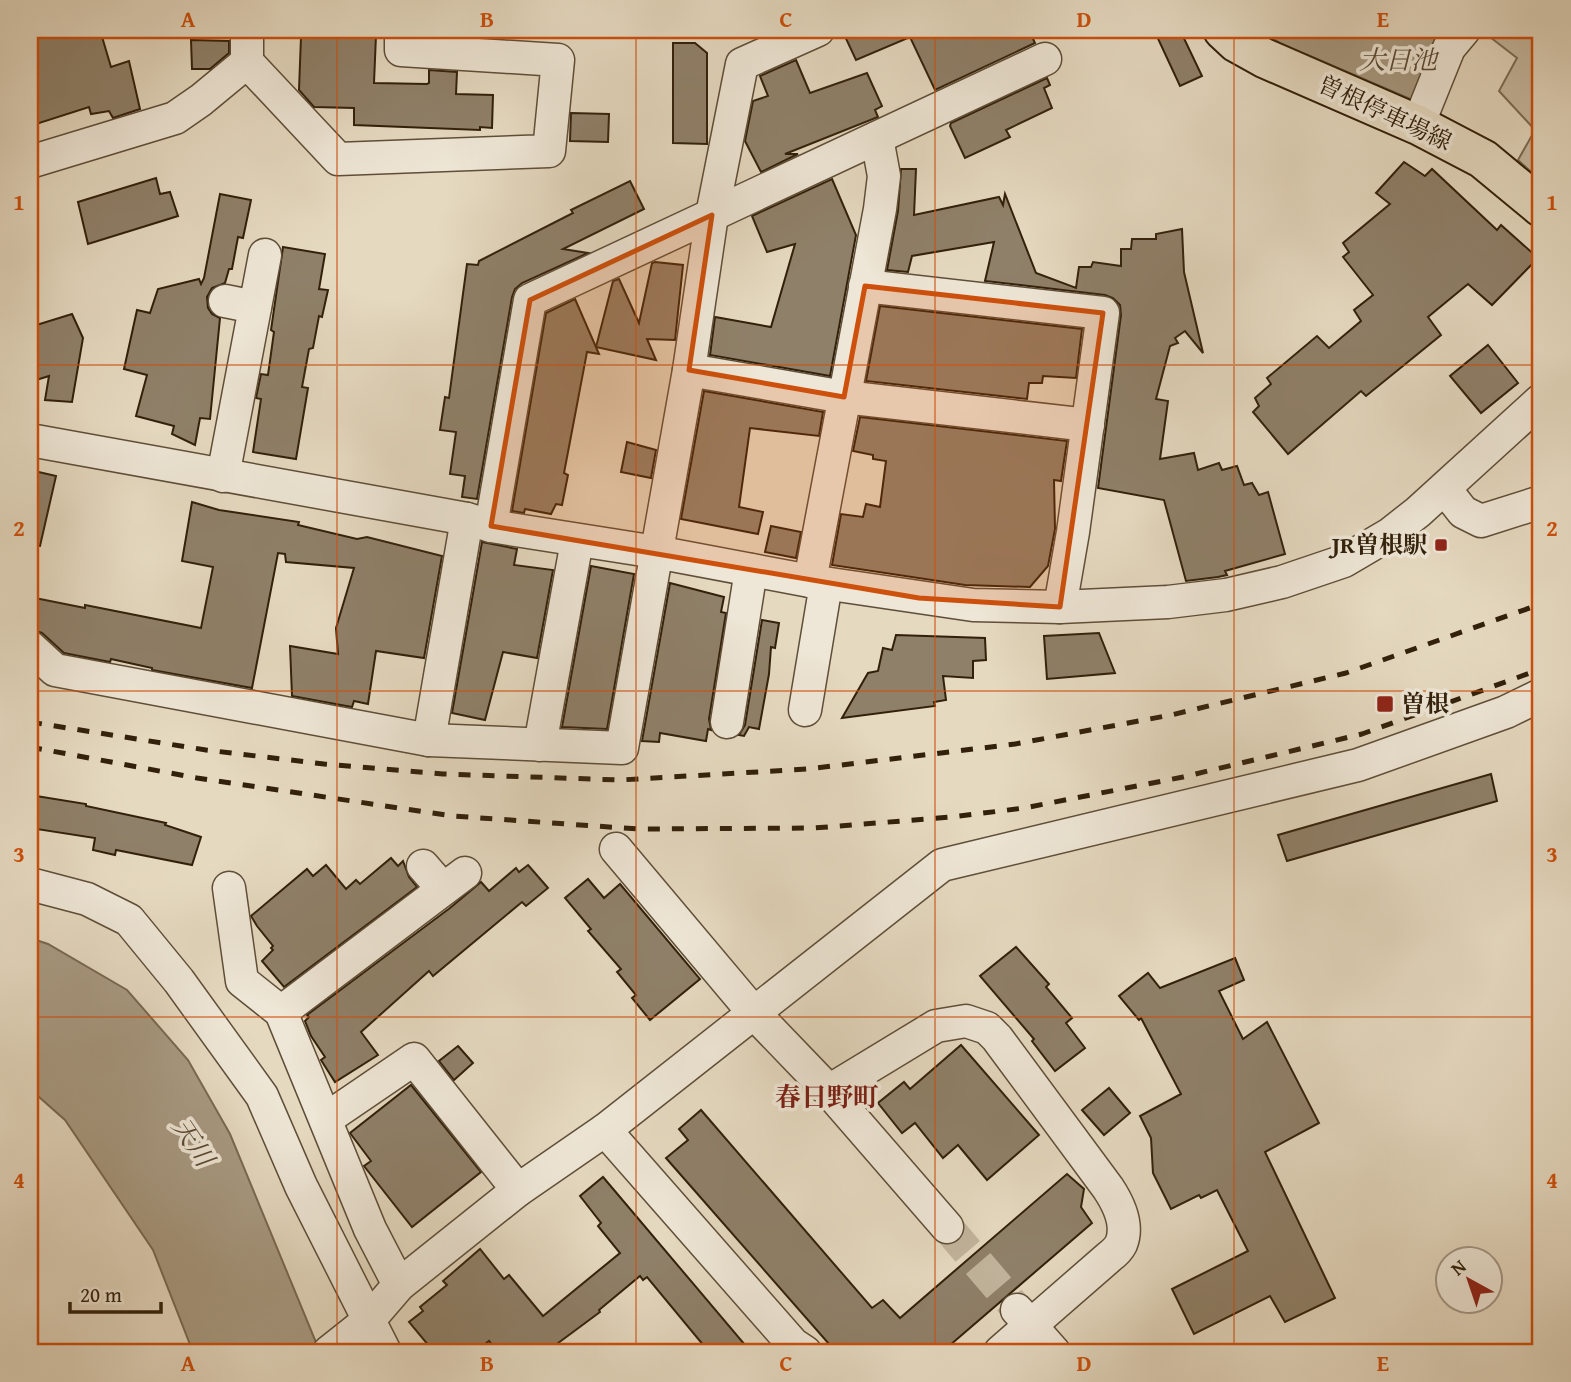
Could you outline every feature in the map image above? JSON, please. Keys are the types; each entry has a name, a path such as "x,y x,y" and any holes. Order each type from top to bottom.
{"main road":[{"name":"曽根停車場線","path":"1223,30 1237,43 1264,58 1418,125 1483,159 1541,207"}],"street":[{"path":"247,30 247,62 338,159 549,150 558,60 401,50 401,30"},
{"path":"30,647 55,670 429,740 622,748 689,370 712,215 743,64 818,30"},
{"path":"1418,125 1449,48 1464,30"},
{"path":"429,740 530,300 1045,59"},
{"path":"30,162 175,118 247,62"},
{"path":"805,710 818,583 844,397 884,176 877,138"},
{"path":"223,476 265,255"},
{"path":"865,286 1103,313 1060,607"},
{"path":"225,301 255,307"},
{"path":"689,370 844,397 1088,425"},
{"path":"30,440 818,583 973,605 1060,607 1168,602 1226,595 1282,582 1344,561 1390,534 1445,489 1541,400"},
{"path":"1445,489 1463,512 1480,521 1541,502"},
{"path":"540,745 577,541"},
{"path":"727,722 751,570"},
{"path":"336,1346 368,1321 399,1285 518,1190 605,1130 942,865 1359,765 1506,712 1541,695"},
{"path":"616,849 754,1013 830,1091 947,1227"},
{"path":"281,1012 444,876"},
{"path":"30,884 87,899 129,920 179,981 262,1096 301,1186 385,1352"},
{"path":"229,888 242,981 281,1012 370,1229 399,1285"},
{"path":"830,1091 936,1026 966,1021 988,1028 1108,1188 1117,1202 1123,1223 1121,1244 1110,1257 1023,1317 1000,1352"},
{"path":"326,1119 414,1059 518,1190"},
{"path":"605,1130 793,1344 805,1352"},
{"path":"1023,1317 1054,1352"}],"highlighted area":[{"path":"712,215 689,370 844,397 865,286 1103,313 1060,607 919,598 491,526 530,300"}],"shaded area":[{"path":"1481,30 1541,30 1541,181 1518,160 1535,130 1499,91 1517,58"}],"water":[{"name":"大日池","path":"1259,30 1451,30 1415,101 1282,44"},
{"name":"天川","path":"30,938 48,944 127,990 188,1060 230,1134 320,1352 193,1352 153,1250 65,1120 30,1089"}],"building":[{"path":"30,30 100,30 111,67 129,61 140,109 113,118 109,111 91,114 89,107 30,126"},
{"path":"842,30 1029,30 1035,43 935,90 910,37 856,60"},
{"path":"1154,30 1180,30 1202,76 1180,86"},
{"path":"332,34 376,35 374,83 427,84 429,70 457,72 456,94 493,95 492,128 480,127 480,130 354,125 354,108 314,107 299,90 301,37 332,38"},
{"path":"191,40 229,41 229,53 210,69 192,69"},
{"path":"673,43 695,43 707,53 707,144 673,143"},
{"path":"796,60 810,93 867,73 882,106 875,110 878,117 785,154 798,154 761,172 745,141 753,101 768,96 760,76"},
{"path":"1047,78 1050,85 1044,88 1052,108 1006,130 1010,137 965,158 951,123"},
{"path":"571,113 609,114 608,142 570,141"},
{"path":"1404,162 1425,176 1432,169 1497,230 1501,225 1538,258 1492,305 1468,284 1428,317 1441,335 1366,396 1361,391 1288,454 1253,412 1259,406 1255,398 1271,384 1267,378 1317,336 1329,348 1361,321 1354,310 1373,295 1343,257 1349,252 1343,243 1390,204 1376,193"},
{"path":"901,169 916,169 914,215 999,197 1003,205 1005,194 1036,273 1076,288 1079,267 1091,267 1093,262 1121,266 1121,249 1131,249 1132,239 1156,239 1156,234 1182,229 1184,272 1203,353 1185,331 1175,338 1178,343 1170,346 1156,399 1168,401 1160,459 1194,453 1198,470 1219,463 1222,470 1237,466 1244,485 1252,483 1259,495 1268,492 1285,554 1225,571 1227,575 1186,581 1164,500 1098,488 1121,315 1120,305 1105,295 985,281 994,242 912,256 908,272 887,270 898,211"},
{"path":"156,178 160,194 170,192 178,216 88,244 78,202"},
{"path":"832,179 856,235 830,376 710,355 715,317 771,327 795,244 767,252 752,216"},
{"path":"630,181 644,209 563,249 588,253 522,283 515,289 477,499 462,497 465,476 450,474 456,432 440,430 445,397 449,398 467,264 478,265 479,261 573,213 571,210"},
{"path":"220,194 251,200 243,238 238,237 232,269 229,269 225,283 212,288 207,297 208,308 220,318 210,419 200,418 195,445 172,434 174,426 136,416 147,375 124,369 137,310 150,313 158,289 199,279 201,284"},
{"path":"283,247 325,254 319,289 328,290 322,317 319,316 313,348 309,349 302,387 308,388 296,459 253,452 261,399 256,398 261,374 268,375 274,332 271,330"},
{"path":"652,263 683,265 675,340 647,339 656,360 596,347 613,281 619,279 639,323"},
{"path":"575,299 599,354 587,352 564,473 568,475 562,505 556,504 551,514 525,509 524,513 512,511 546,313"},
{"path":"880,306 1082,329 1076,378 1043,376 1042,383 1029,383 1027,399 866,381"},
{"path":"72,314 83,338 72,402 45,400 49,376 30,382 30,327"},
{"path":"1488,345 1518,383 1481,413 1450,376"},
{"path":"704,391 823,412 819,436 750,428 739,507 763,512 758,534 681,519"},
{"path":"860,417 1067,441 1061,481 1054,480 1055,529 1048,566 1030,587 965,585 832,565 841,514 863,517 866,504 880,507 886,461 853,451"},
{"path":"627,442 656,450 651,478 621,472"},
{"path":"30,470 56,476 40,546 30,545"},
{"path":"192,502 219,510 299,522 298,525 357,539 367,537 442,556 424,658 376,651 368,704 354,701 352,707 292,696 290,646 338,654 336,628 354,568 286,562 285,554 278,553 252,688 152,670 111,659 110,662 64,653 42,633 30,629 30,597 201,628 213,567 182,561"},
{"path":"771,526 801,532 796,558 765,552"},
{"path":"482,542 517,549 514,565 553,570 537,658 503,652 485,720 452,713"},
{"path":"591,566 634,574 607,729 562,727"},
{"path":"670,583 724,597 721,612 726,613 709,719 711,730 708,729 706,741 660,733 659,742 642,741"},
{"path":"762,620 779,623 775,648 771,647 759,729 749,727 744,736 739,735 745,725"},
{"path":"1099,633 1115,673 1047,679 1044,636"},
{"path":"896,635 985,638 986,660 973,661 973,678 943,676 946,700 934,702 935,706 842,718 868,673 878,671 883,648 892,650"},
{"path":"1491,774 1497,801 1287,861 1278,835"},
{"path":"30,795 86,804 166,823 165,825 201,837 192,865 116,850 115,855 93,850 95,838 30,828"},
{"path":"391,858 398,866 403,861 409,877 417,887 284,987 262,961 273,950 273,946 251,916 307,869 313,876 326,865 346,889 356,880 360,884"},
{"path":"528,865 548,888 526,906 522,902 433,976 429,971 361,1032 378,1055 335,1082 321,1060 325,1057 311,1036 305,1021 309,1017 307,1015 481,882 489,891 516,868 519,872"},
{"path":"588,879 604,898 620,884 700,979 650,1020 632,998 636,995 617,972 621,969 588,931 591,929 565,898"},
{"path":"1016,947 1049,984 1046,987 1072,1018 1066,1023 1085,1048 1055,1071 1032,1041 1034,1039 980,976"},
{"path":"1235,958 1244,980 1219,991 1243,1039 1267,1022 1319,1123 1265,1152 1335,1298 1285,1322 1270,1296 1194,1334 1172,1289 1248,1251 1217,1190 1201,1198 1199,1195 1171,1209 1153,1173 1151,1138 1140,1116 1181,1094 1141,1018 1139,1020 1119,996 1148,973 1160,988"},
{"path":"961,1045 1039,1135 987,1180 958,1145 943,1158 915,1123 902,1133 878,1103 904,1082 910,1089"},
{"path":"458,1046 473,1063 454,1080 439,1061"},
{"path":"411,1085 481,1172 412,1227 364,1166 371,1161 350,1133"},
{"path":"1109,1088 1130,1113 1104,1135 1082,1110"},
{"path":"701,1110 872,1308 883,1300 900,1318 1067,1174 1084,1189 1081,1207 1092,1223 942,1352 836,1352 666,1158 688,1140 679,1129"},
{"path":"603,1177 751,1352 709,1352 647,1277 643,1280 640,1276 599,1310 600,1312 546,1352 498,1352 489,1341 475,1352 434,1352 409,1322 423,1311 420,1307 447,1285 443,1281 480,1249 504,1279 509,1275 543,1316 620,1253 598,1226 601,1223 580,1196"}],"tunnel":[{"path":"947,1227 1017,1309"}],"railway":[{"path":"30,722 206,750 443,774 620,780 808,769 1015,744 1171,715 1346,673 1541,604"},
{"path":"30,747 197,778 453,816 638,829 814,828 952,817 1024,808 1183,777 1362,734 1541,669"}],"place":[{"name":"JR曽根駅","path":"1441,545"},
{"name":"曽根","path":"1385,704"}],"district":[{"name":"春日野町","path":"827,1097"}]}
